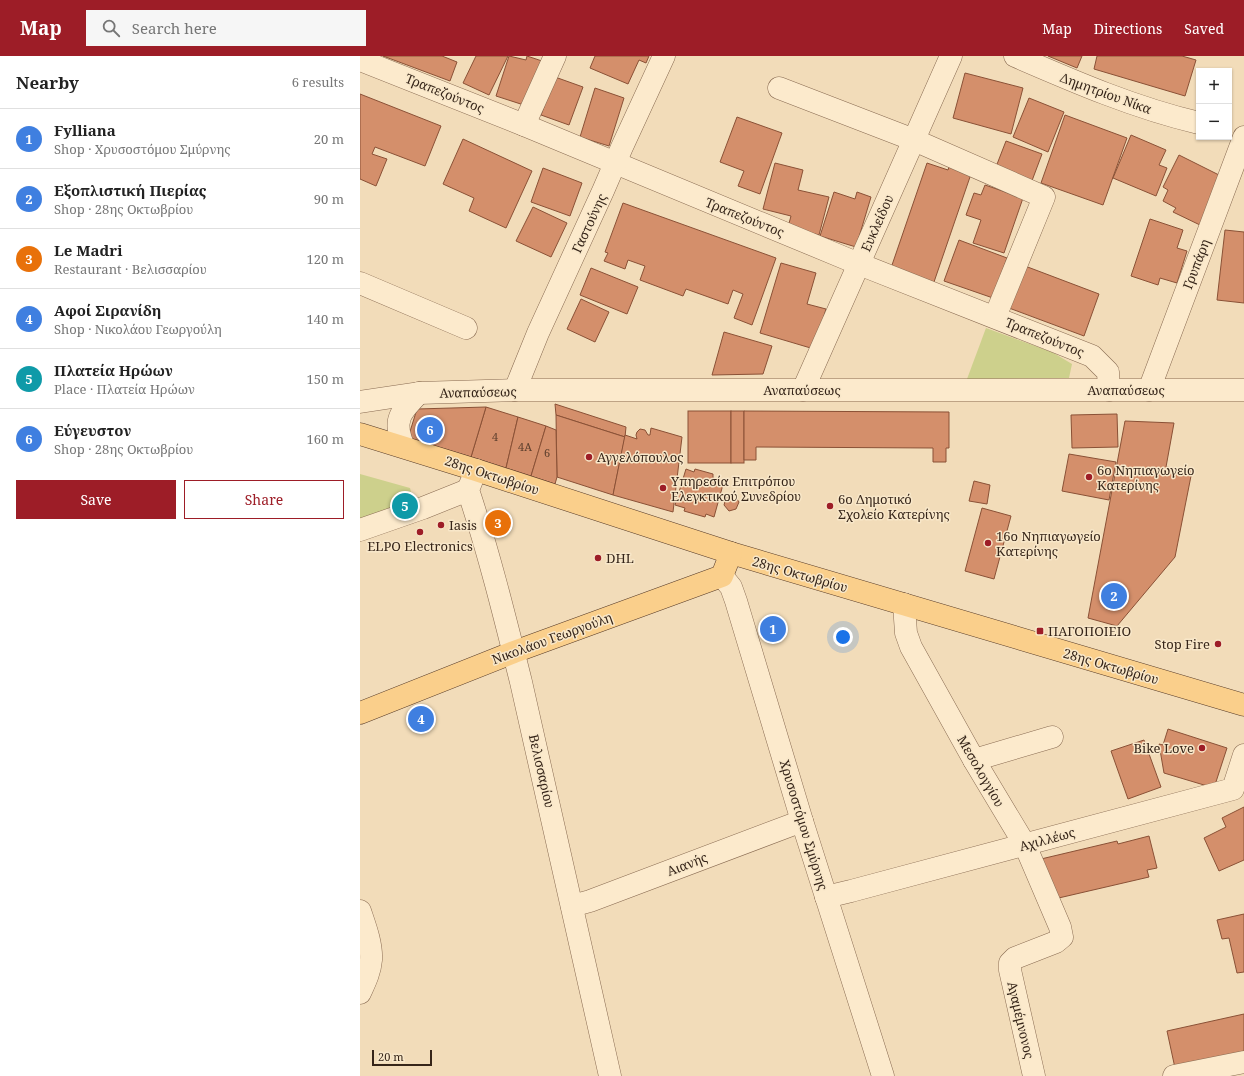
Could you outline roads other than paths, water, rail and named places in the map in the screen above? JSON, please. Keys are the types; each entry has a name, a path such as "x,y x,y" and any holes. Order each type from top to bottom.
{"main road":[{"name":"28ης Οκτωβρίου","path":"360,434 731,553 1244,705"},
{"path":"722,576 731,553"},
{"name":"Νικολάου Γεωργούλη","path":"360,713 514,652 722,576"}],"street":[{"path":"524,125 555,56"},
{"name":"Γαστούνης","path":"515,390 538,333 604,191 615,163 664,56"},
{"name":"Ευκλείδου","path":"803,390 951,56"},
{"name":"Δημητρίου Νίκα","path":"1015,56 1085,87 1172,117 1196,122"},
{"name":"Τραπεζούντος","path":"360,60 524,125 859,264 1092,356 1108,372 1109,390"},
{"path":"779,88 914,140 1044,197 995,317"},
{"path":"1232,130 1244,132"},
{"name":"Γρυπάρη","path":"1149,390 1244,137"},
{"path":"360,283 466,328"},
{"name":"Αναπαύσεως","path":"360,402 419,393 515,390 1244,390"},
{"path":"404,447 400,438 398,426 401,412 419,393"},
{"path":"360,530 423,508 468,490 476,470"},
{"name":"Βελισσαρίου","path":"468,490 514,652 610,1076"},
{"name":"Χρυσοστόμου Σμύρνης","path":"722,576 731,587 736,601 802,821 883,1076"},
{"name":"Μεσολογγίου","path":"904,604 906,633 911,647 974,760 1024,845 1060,927 1062,937 1056,942 1015,958 1010,963"},
{"path":"974,760 1052,736"},
{"name":"Αχιλλέως","path":"826,897 1233,789 1244,755"},
{"name":"Αιανής","path":"572,906 590,901 802,821"},
{"path":"360,910 369,940 371,959 368,977 360,993"},
{"name":"Αγαμέμνονος","path":"1010,963 1010,970 1034,1076"},
{"path":"1174,1076 1244,1062"}],"place":[{"name":"Εύγευστον","path":"430,430"},
{"name":"Αγγελόπουλος","path":"589,457"},
{"name":"6ο Νηπιαγωγείο Κατερίνης","path":"1089,477"},
{"name":"Υπηρεσία Επιτρόπου Ελεγκτικού Συνεδρίου","path":"663,488"},
{"name":"Πλατεία Ηρώων","path":"405,506"},
{"name":"6ο Δημοτικό Σχολείο Κατερίνης","path":"830,506"},
{"name":"Le Madri","path":"498,523"},
{"name":"Iasis","path":"441,525"},
{"name":"ELPO Electronics","path":"420,532"},
{"name":"16ο Νηπιαγωγείο Κατερίνης","path":"988,543"},
{"name":"DHL","path":"598,558"},
{"name":"Εξοπλιστική Πιερίας","path":"1114,596"},
{"name":"Fylliana","path":"773,629"},
{"name":"ΠΑΓΟΠΟΙΕΙΟ","path":"1040,631"},
{"name":"Stop Fire","path":"1218,644"},
{"name":"Αφοί Σιρανίδη","path":"421,719"},
{"name":"Bike Love","path":"1202,748"}]}
